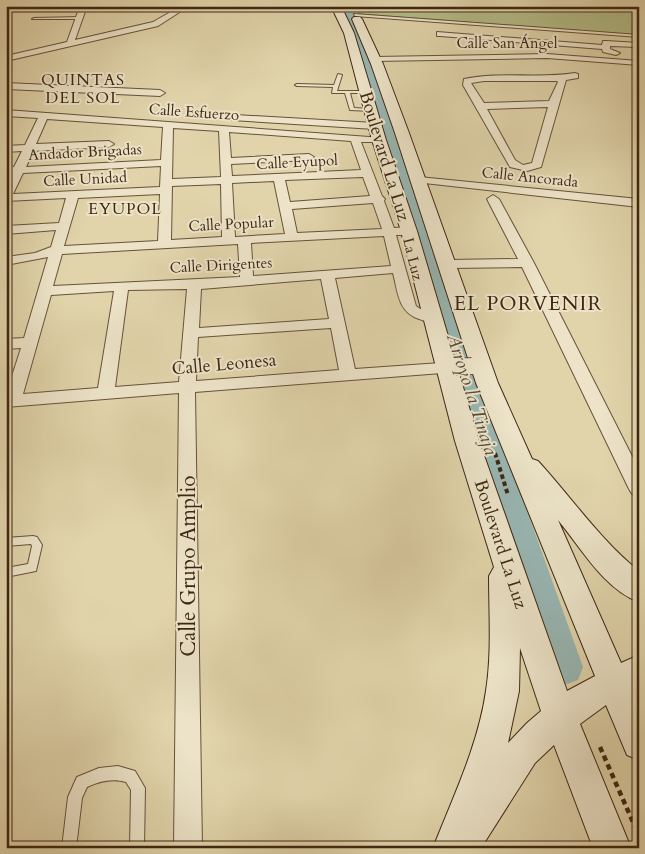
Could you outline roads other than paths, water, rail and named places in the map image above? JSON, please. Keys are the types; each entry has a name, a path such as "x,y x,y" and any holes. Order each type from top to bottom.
{"main road":[{"name":"Boulevard La Luz","path":"347,9 376,62 419,180 448,264 477,366 516,454 626,677 639,743"},
{"name":"Boulevard La Luz","path":"347,9 348,33 399,231 450,367 467,441 560,717 612,848"},
{"path":"516,454 557,499 611,566 639,589"},
{"path":"452,848 485,760 500,705 505,647 503,551"},
{"path":"459,848 523,751 560,717 580,702 626,677"}],"street":[{"path":"70,44 84,6"},
{"path":"6,59 155,24 186,6"},
{"path":"448,44 438,32 536,43 605,47 611,52 639,54"},
{"path":"605,47 606,43 610,42 639,45"},
{"path":"469,46 536,43"},
{"path":"536,43 548,58"},
{"name":"Calle San Ángel","path":"376,62 548,58 639,64"},
{"path":"508,59 522,77"},
{"path":"560,78 562,82 553,104 537,165 526,168 517,167 512,162 481,106 467,86 467,81 484,78 560,78 574,76"},
{"path":"6,86 160,93"},
{"path":"481,106 553,104"},
{"path":"218,117 367,112"},
{"name":"Calle Esfuerzo","path":"6,113 44,116 113,133 168,126 355,138 367,112"},
{"path":"6,198 44,116"},
{"path":"164,244 168,126"},
{"path":"224,130 229,241"},
{"path":"6,149 28,148 113,133 104,165"},
{"path":"304,134 313,176"},
{"name":"La Luz","path":"355,138 379,200 399,231 400,269 409,307 415,313 433,319"},
{"path":"226,161 309,157"},
{"name":"Andador Brigadas","path":"6,170 166,163"},
{"name":"Calle Eyupol","path":"166,186 227,180 368,173"},
{"path":"280,178 292,237"},
{"name":"Calle Ancorada","path":"419,180 639,203"},
{"name":"Calle Unidad","path":"6,198 166,186"},
{"path":"10,400 45,291 73,194"},
{"path":"493,199 527,263 639,490"},
{"path":"286,206 379,200"},
{"path":"6,230 63,226"},
{"name":"Calle Popular","path":"6,261 32,258 56,250 399,231"},
{"path":"244,240 247,280"},
{"path":"448,264 527,263"},
{"name":"Calle Dirigentes","path":"45,291 122,286 194,285 400,269"},
{"path":"327,275 348,374"},
{"name":"Calle Grupo Amplio","path":"188,848 188,388 194,285"},
{"path":"106,394 122,286"},
{"path":"191,333 336,323"},
{"path":"6,344 29,342"},
{"name":"Calle Leonesa","path":"10,400 477,366"}],"lane":[{"path":"36,6 47,8"},
{"path":"347,9 639,36"},
{"path":"34,19 80,18"},
{"path":"340,76 334,92 367,112"},
{"path":"297,85 336,86"},
{"path":"6,542 33,540 37,544 32,568 6,573"},
{"path":"69,848 75,797 82,782 98,775 118,773 130,776 138,788 137,848"}],"waterway":[{"name":"Arroyo la Tinaja","path":"344,6 358,35 504,491 564,667"}],"district":[{"name":"QUINTAS DEL SOL","path":"83,88"},
{"name":"EYUPOL","path":"125,208"},
{"name":"EL PORVENIR","path":"528,303"}]}
